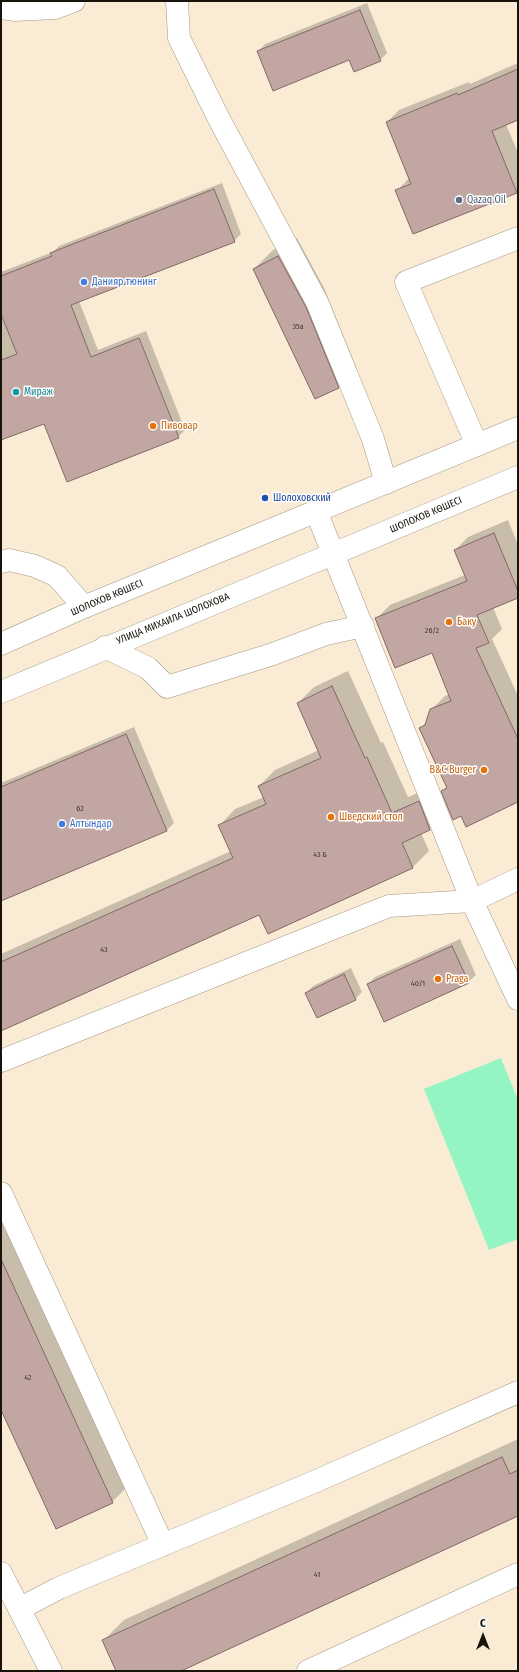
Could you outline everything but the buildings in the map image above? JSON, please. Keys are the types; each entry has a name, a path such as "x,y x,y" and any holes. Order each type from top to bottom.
{"main road":[{"path":"1,8 14,10 55,8 74,1"},
{"path":"176,1 179,38 219,119 317,302 373,439 386,482"},
{"path":"477,445 406,282 518,238"},
{"path":"518,428 316,512 472,901 518,999"},
{"name":"ШОЛОХОВ КӨШЕСІ","path":"334,554 518,477"},
{"name":"ШОЛОХОВ КӨШЕСІ","path":"1,644 84,607 316,512"},
{"name":"УЛИЦА МИХАИЛА ШОЛОХОВА","path":"7,689 105,647 334,554"},
{"path":"1,562 9,560 35,566 57,576 84,607"},
{"path":"105,647 148,668 167,687 273,654 326,634 363,626"},
{"path":"1,1061 389,906 472,901 518,879"},
{"path":"1,1193 163,1545"},
{"path":"19,1609 59,1588 314,1482 518,1392"},
{"path":"1,1573 51,1671"},
{"path":"308,1671 518,1574"}],"green space":[{"path":"501,1058 518,1100 518,1239 489,1250 424,1089"}],"place":[{"name":"Qazaq Oil","path":"459,200"},
{"name":"Данияр тюнинг","path":"84,282"},
{"name":"Мираж","path":"16,392"},
{"name":"Пивовар","path":"153,426"},
{"name":"Шолоховский","path":"265,498"},
{"name":"Баку","path":"449,622"},
{"name":"B&C Burger","path":"484,770"},
{"name":"Шведский стол","path":"331,817"},
{"name":"Алтындар","path":"62,824"},
{"name":"Praga","path":"438,979"}]}
